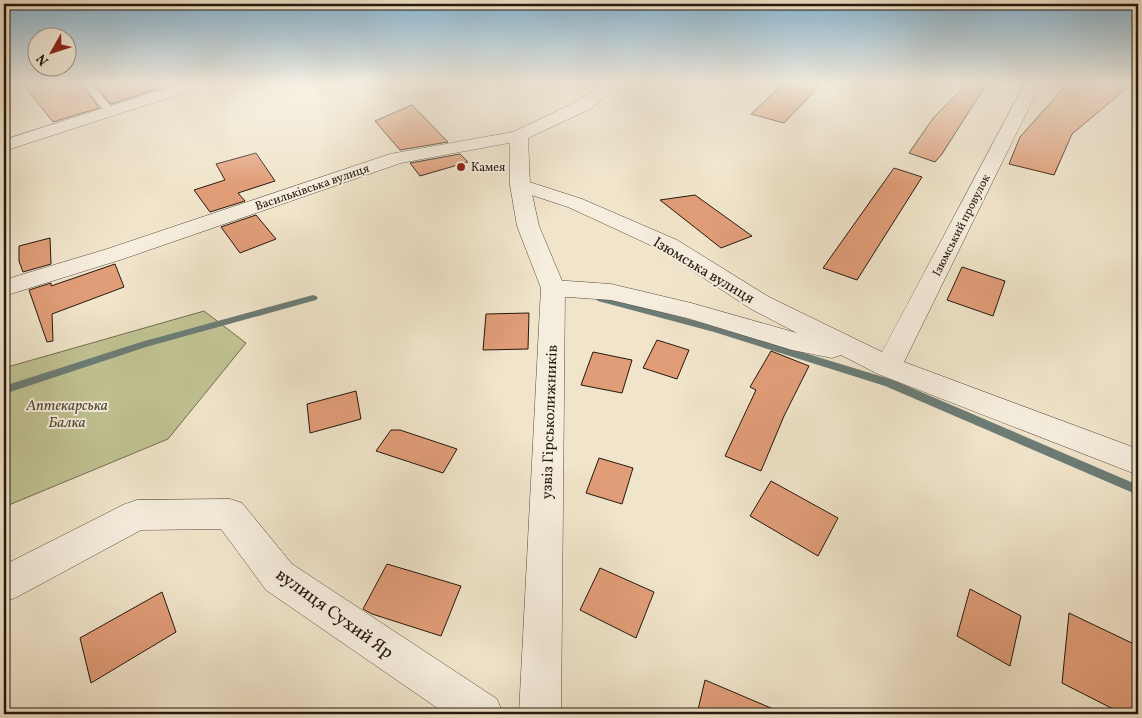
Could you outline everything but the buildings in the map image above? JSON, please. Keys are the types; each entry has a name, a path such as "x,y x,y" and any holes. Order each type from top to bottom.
{"street":[{"path":"4,146 96,117"},
{"name":"Васильківська вулиця","path":"4,288 115,254 397,158 519,136 560,117"},
{"name":"Ізюмський провулок","path":"888,367 1016,117"},
{"name":"узвіз Гірськолижників","path":"519,136 520,185 528,226 553,288 540,714"},
{"name":"Ізюмська вулиця","path":"520,185 575,203 668,245 760,304 888,367 1138,462"},
{"name":"Ізюмська вулиця","path":"553,288 611,292 691,311 792,342 857,352"},
{"name":"вулиця Сухий Яр","path":"4,584 137,516 230,514 279,577 482,714"}],"green space":[{"name":"Аптекарська Балка","path":"204,311 246,343 168,439 4,507 4,368"}],"waterway":[{"path":"4,390 144,344 313,298"},
{"path":"601,299 716,329 889,383 1138,490"}],"place":[{"name":"Камея","path":"461,167"}]}
